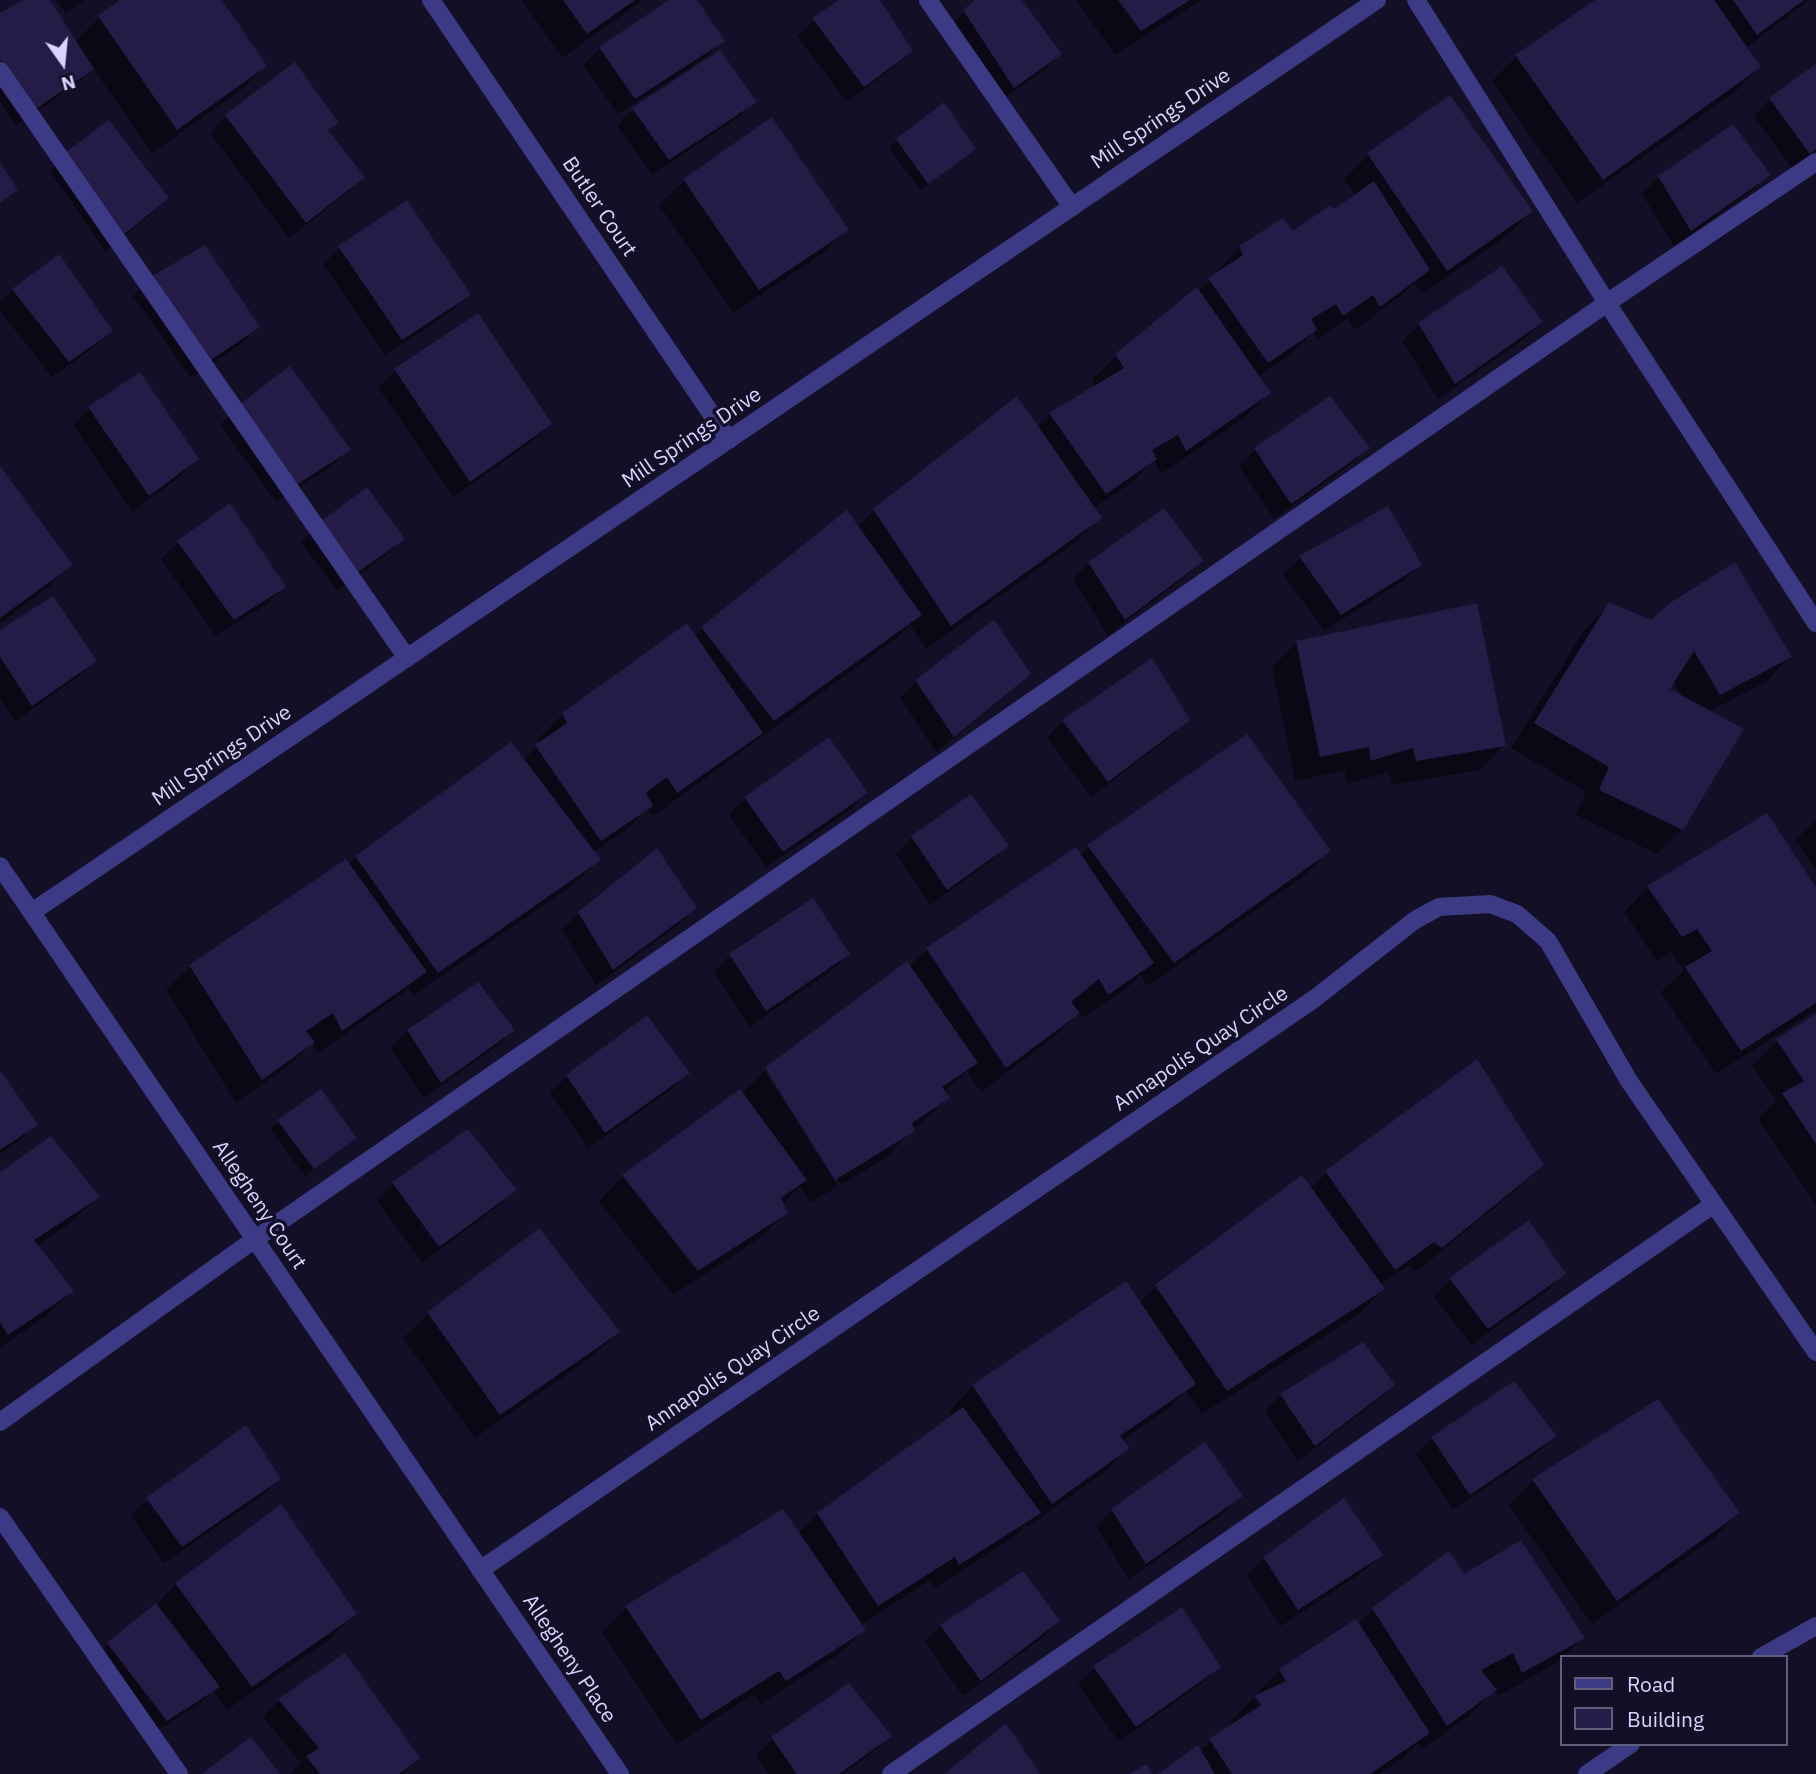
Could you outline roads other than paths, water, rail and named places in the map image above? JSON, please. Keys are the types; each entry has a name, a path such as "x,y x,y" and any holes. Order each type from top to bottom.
{"street":[{"name":"Butler Court","path":"430,0 729,440"},
{"path":"928,0 1072,207"},
{"name":"Mill Springs Drive","path":"32,912 1377,0"},
{"path":"1416,0 1607,303 1816,623"},
{"path":"0,71 407,657"},
{"path":"0,1422 255,1239 1607,303 1816,162"},
{"name":"Allegheny Court","path":"0,866 480,1570"},
{"name":"Annapolis Quay Circle","path":"480,1570 1314,999 1415,920 1439,907 1490,904 1517,914 1548,940 1629,1081 1816,1352"},
{"path":"891,1774 1714,1204"},
{"path":"0,1517 179,1774"},
{"name":"Allegheny Place","path":"480,1570 620,1774"},
{"path":"1765,1655 1816,1626"},
{"path":"1587,1774 1628,1746"}]}
